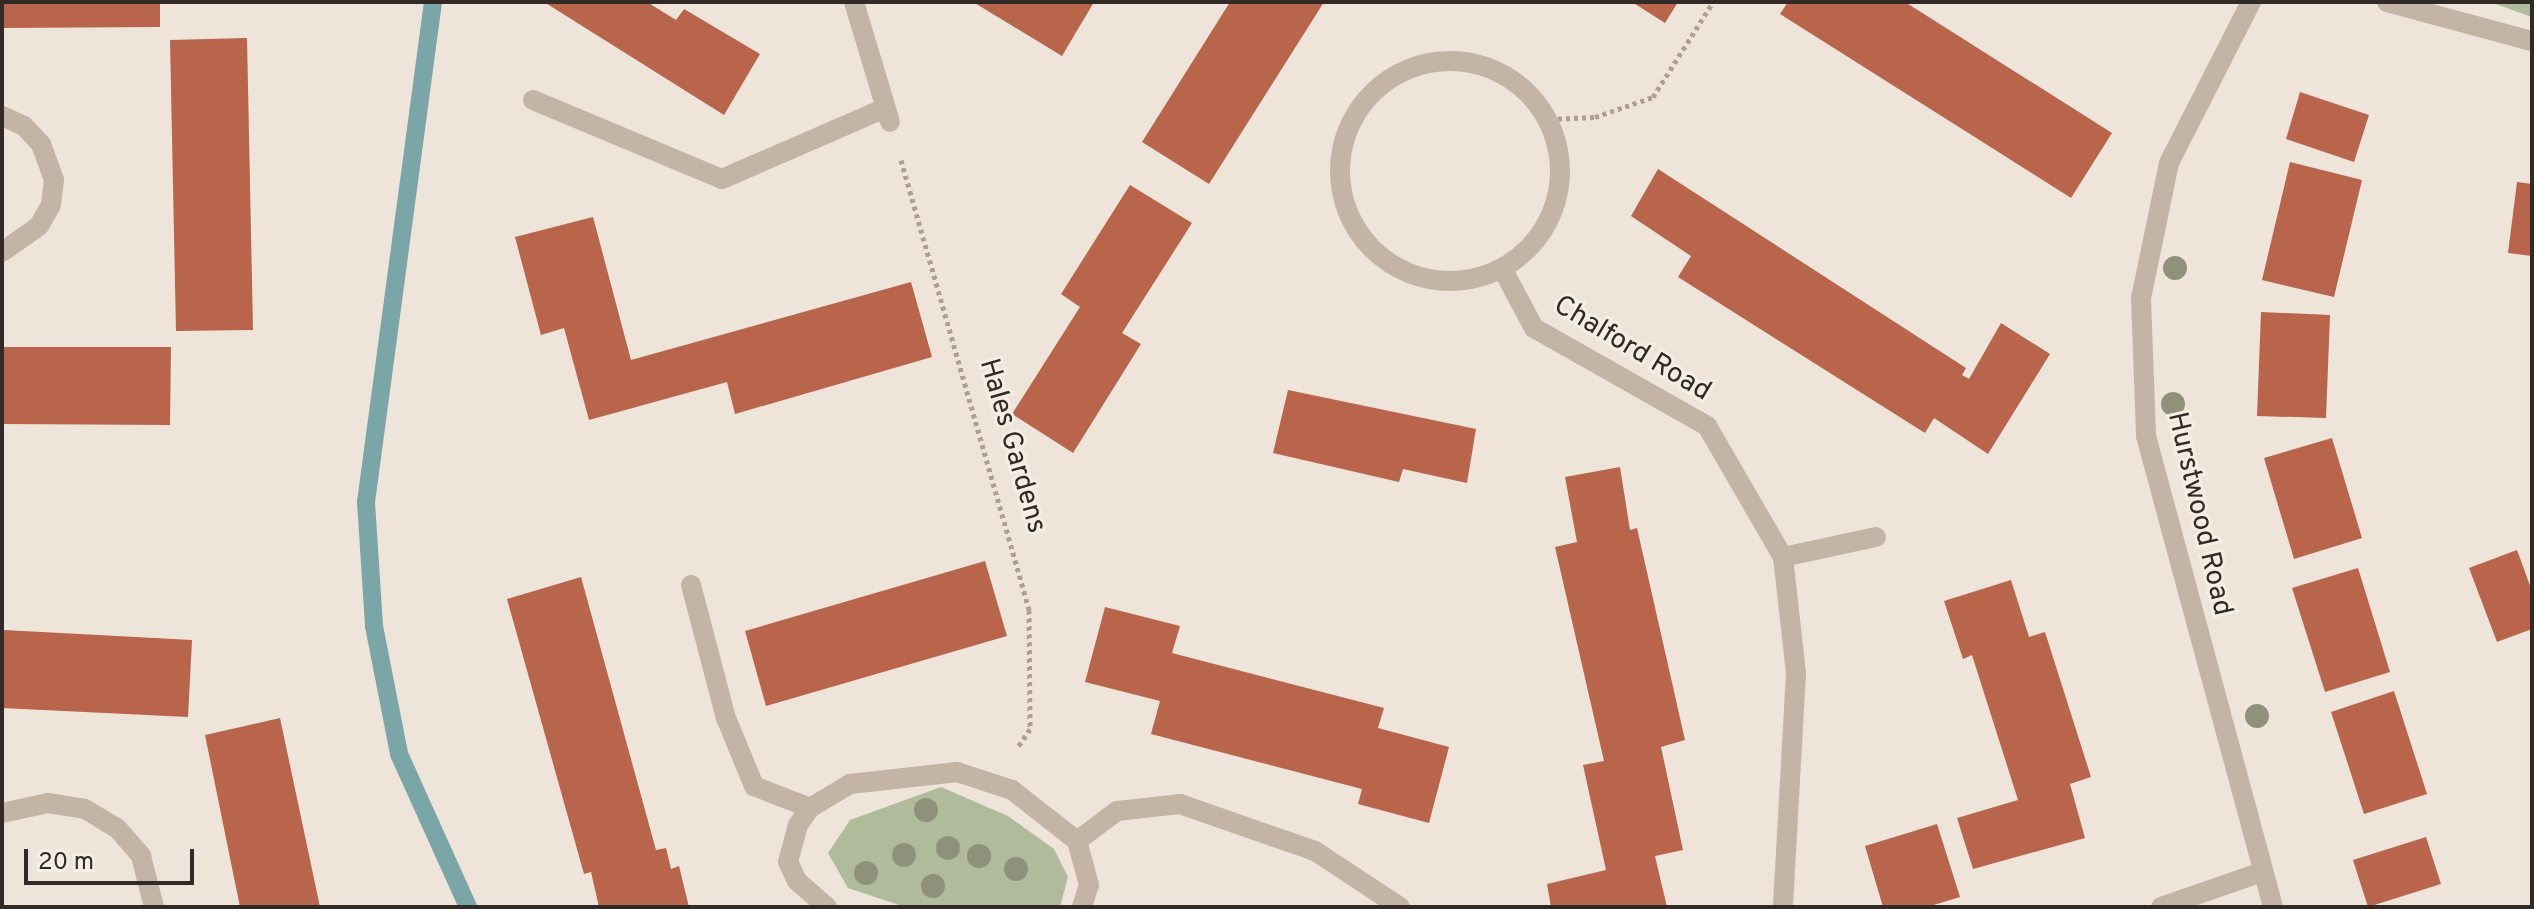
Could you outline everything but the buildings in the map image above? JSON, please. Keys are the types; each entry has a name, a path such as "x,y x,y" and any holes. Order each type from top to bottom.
{"street":[{"path":"533,100 722,179 886,115 854,2"},
{"name":"Hurstwood Road","path":"2251,2 2169,163 2141,298 2146,436 2273,907"},
{"path":"2387,2 2532,41"},
{"path":"1480,63 1525,87 1550,119 1562,165 1555,210 1503,270 1475,280 1420,279 1369,248 1349,218 1339,186 1343,139 1369,93 1412,66 1480,63"},
{"path":"2,116 24,126 41,144 54,180 51,205 39,226 2,252"},
{"name":"Chalford Road","path":"1503,270 1534,328 1707,426 1783,557 1796,673 1783,907"},
{"path":"1783,557 1876,537"},
{"path":"691,585 726,718 754,786 810,808"},
{"path":"827,907 797,881 788,862 798,825 810,808 832,792 877,778 957,772 994,783 1039,807 1077,841 1089,885 1082,907"},
{"path":"2,813 48,803 85,809 117,828 141,856 154,907"},
{"path":"1077,841 1117,811 1180,804 1315,851 1400,907"},
{"path":"2161,907 2262,872"}],"path":[{"path":"1550,119 1595,117 1653,97 1713,2"},
{"name":"Hales Gardens","path":"886,115 1029,610 1030,729 994,783"}],"green space":[{"path":"2490,2 2532,2 2532,17"},
{"path":"941,787 1008,816 1054,849 1068,877 1060,907 905,907 848,888 828,853 850,820"}],"waterway":[{"path":"433,2 366,502 374,626 399,754 468,907"}]}
